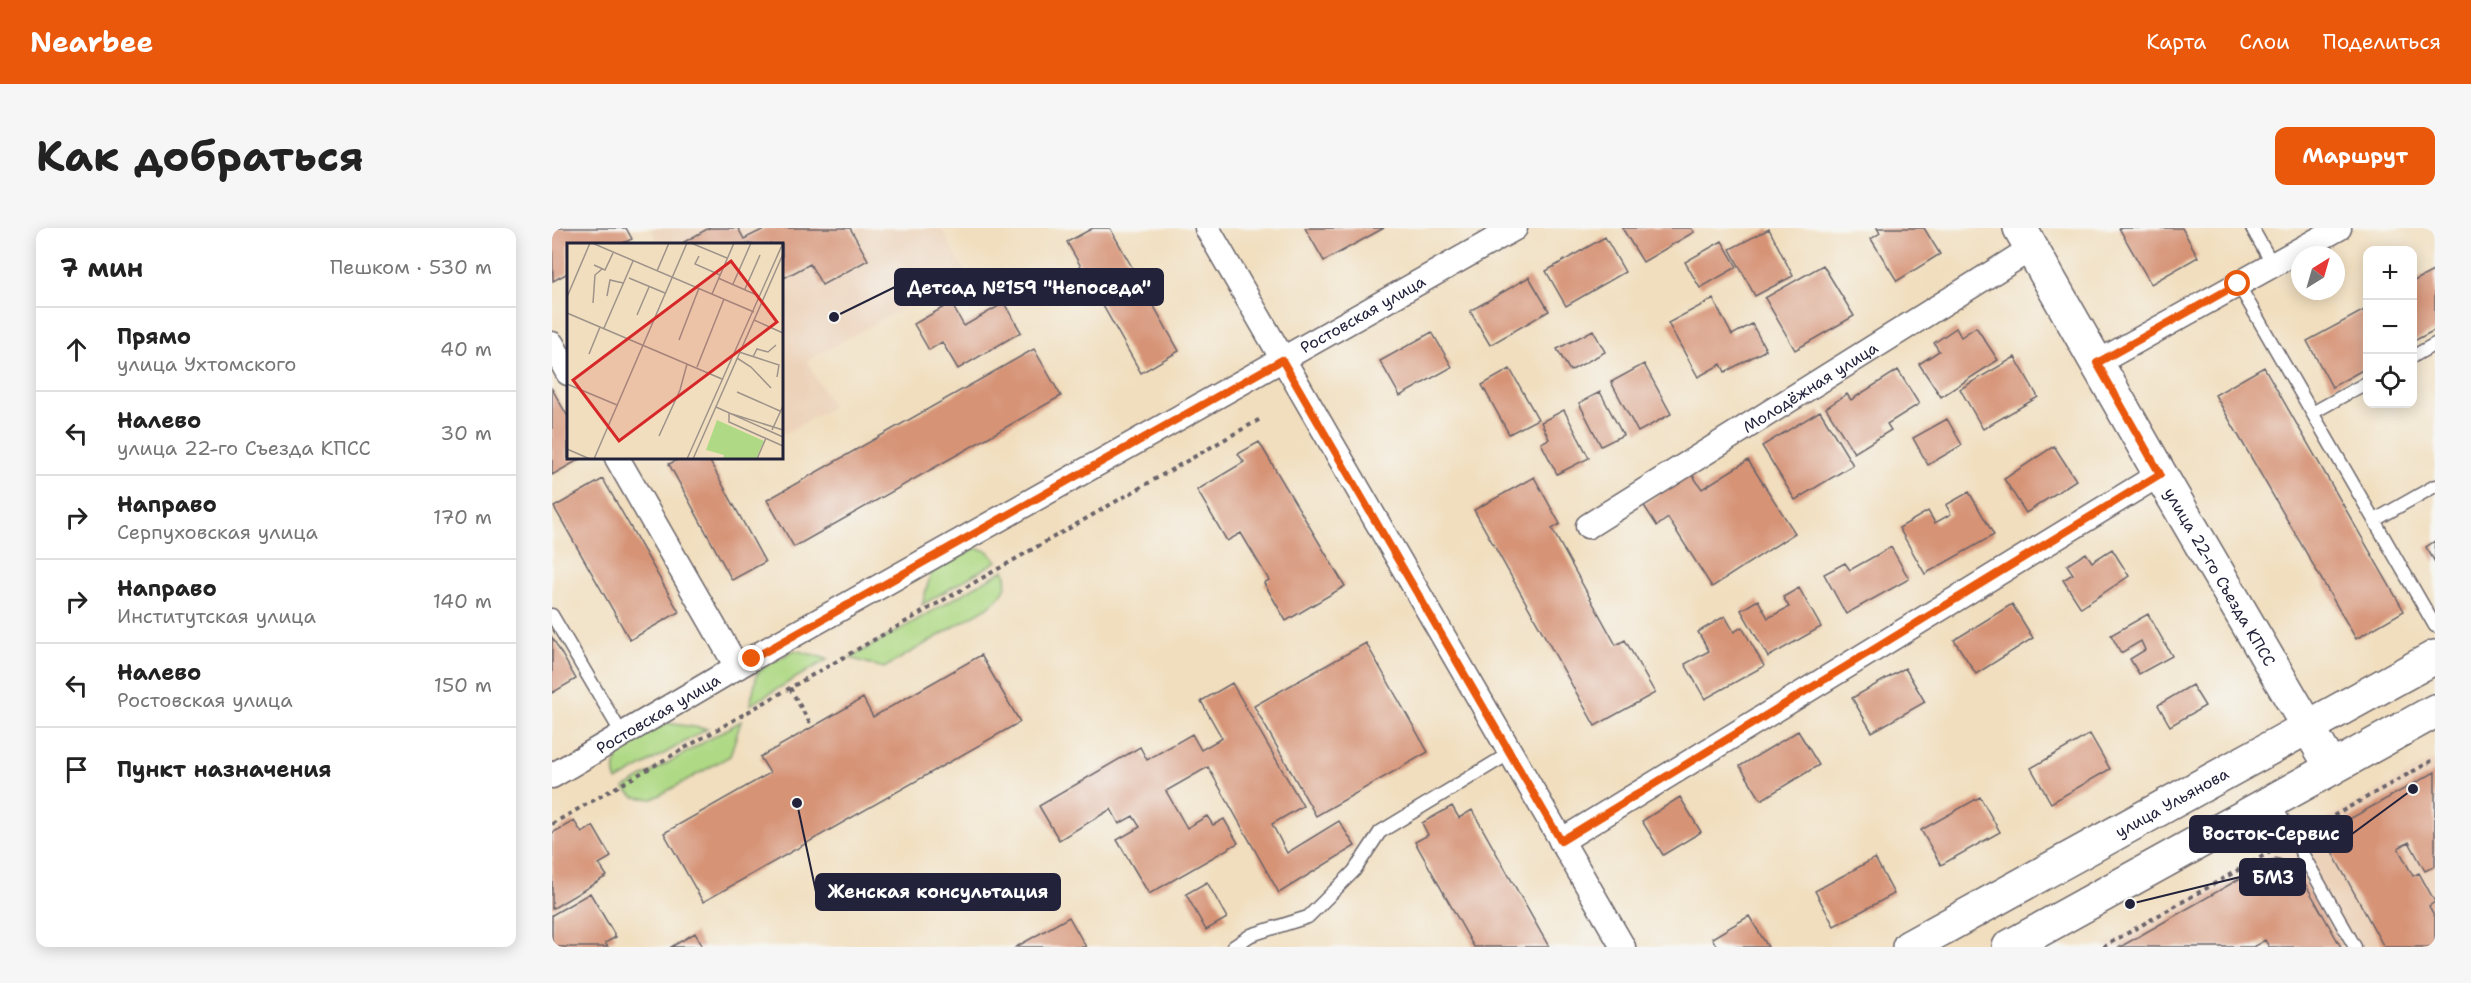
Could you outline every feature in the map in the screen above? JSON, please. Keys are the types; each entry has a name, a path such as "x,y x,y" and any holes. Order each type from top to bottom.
{"main road":[{"name":"улица 22-го Съезда КПСС","path":"2026,238 2160,474 2332,768"},
{"name":"улица Ульянова","path":"1910,947 2435,657"},
{"path":"2009,947 2435,711"}],"street":[{"path":"1207,228 1623,947"},
{"name":"Ростовская улица","path":"552,776 737,667 1515,228"},
{"path":"2097,363 2339,228"},
{"name":"Молодёжная улица","path":"1588,526 2026,238"},
{"path":"552,344 567,371"},
{"path":"618,459 737,667"},
{"path":"1561,841 2160,474"}],"lane":[{"path":"2252,228 2273,265"},
{"path":"2238,284 2314,412 2435,626"},
{"path":"2417,354 2435,344"},
{"path":"2314,412 2363,384"},
{"path":"2375,520 2435,486"},
{"path":"552,615 622,734"},
{"path":"1233,947 1251,935 1308,917 1354,871 1380,832 1510,753"},
{"path":"2273,801 2355,947"}],"path":[{"path":"552,824 1262,418"},
{"path":"790,688 812,727"},
{"path":"2103,947 2435,759"}],"shaded area":[{"path":"650,228 941,228 966,273 807,361 832,407 783,434 783,243 658,243"},
{"path":"2435,759 2435,947 2103,947 2323,821"}],"green space":[{"path":"975,548 987,551 997,561 922,605 931,573"},
{"path":"1004,570 1006,587 988,607 884,668 850,658"},
{"path":"795,650 828,659 750,705 758,670"},
{"path":"741,721 730,756 653,799 634,797 624,788"},
{"path":"667,723 707,729 617,781 616,761 622,753 629,745"}],"building":[{"path":"552,228 626,228 632,239 623,243 567,243 567,274 553,281"},
{"path":"709,228 738,228 744,239 766,228 850,228 868,260 822,285 810,264 783,278 783,243 684,242"},
{"path":"1093,228 1110,228 1179,351 1141,373 1067,242"},
{"path":"1305,228 1384,228 1324,261"},
{"path":"1622,228 1691,228 1694,232 1643,262"},
{"path":"1877,228 1924,228 1940,254 1897,281 1871,239 1880,233"},
{"path":"2119,228 2182,228 2198,257 2151,284"},
{"path":"1769,229 1793,276 1755,296 1730,249"},
{"path":"1605,237 1625,272 1566,306 1546,271"},
{"path":"1722,241 1737,267 1700,288 1685,262"},
{"path":"1823,265 1854,316 1795,350 1765,298"},
{"path":"2435,270 2435,330 2417,339 2417,300 2417,279"},
{"path":"1529,277 1549,311 1490,345 1470,311"},
{"path":"1713,299 1732,335 1752,324 1766,350 1725,372 1721,364 1698,377 1668,323"},
{"path":"951,303 964,326 1004,303 1021,332 958,369 942,342 929,350 914,324"},
{"path":"2363,311 2363,370 2332,387 2307,341"},
{"path":"1976,327 1998,360 1941,397 1919,364 1939,351 1934,343 1956,328 1961,337"},
{"path":"1593,330 1605,352 1570,371 1557,349"},
{"path":"1432,332 1452,367 1400,396 1380,361"},
{"path":"1034,349 1061,396 794,547 767,500"},
{"path":"2015,357 2038,397 1983,429 1960,389"},
{"path":"1644,364 1671,414 1638,432 1611,382"},
{"path":"2264,367 2404,611 2356,639 2215,395"},
{"path":"1510,369 1538,419 1509,434 1482,385"},
{"path":"1898,370 1919,404 1887,424 1891,430 1854,453 1826,408 1847,394 1851,400"},
{"path":"552,389 567,415 567,459 580,459 552,475"},
{"path":"1600,392 1623,435 1601,446 1579,403"},
{"path":"1564,410 1589,458 1557,474 1541,443 1549,439 1541,422"},
{"path":"1820,411 1853,465 1795,500 1762,446"},
{"path":"1947,419 1962,445 1928,465 1913,438"},
{"path":"1259,442 1345,586 1286,621 1264,583 1269,580 1241,533 1227,541 1197,490 1244,462 1238,454"},
{"path":"2054,446 2076,480 2026,513 2004,479"},
{"path":"679,459 709,459 765,562 732,580 669,464"},
{"path":"1748,460 1795,533 1712,587 1668,518 1657,526 1643,504 1691,473 1702,489"},
{"path":"1534,477 1560,524 1552,529 1616,645 1625,640 1655,693 1595,726 1474,510"},
{"path":"603,479 679,612 630,640 554,507"},
{"path":"1969,492 1994,535 1925,574 1899,528 1928,511 1935,523 1951,514 1946,505"},
{"path":"2435,541 2435,562 2426,547"},
{"path":"1891,547 1909,579 1846,614 1824,574 1845,563 1850,570"},
{"path":"2112,549 2129,576 2081,608 2063,580 2073,574 2067,565 2086,553 2092,562"},
{"path":"1799,588 1821,627 1768,657 1741,610 1758,600 1768,618 1789,607 1783,597"},
{"path":"2012,604 2033,638 1976,674 1954,640"},
{"path":"2148,614 2172,656 2139,674 2130,659 2145,650 2141,641 2121,653 2111,635"},
{"path":"1725,616 1734,632 1742,627 1764,666 1705,699 1685,664 1709,651 1698,632"},
{"path":"552,637 576,679 552,693"},
{"path":"1366,643 1428,752 1316,816 1254,706"},
{"path":"981,655 1020,722 703,902 664,833 770,773 760,757 863,698 873,717"},
{"path":"1905,668 1925,702 1872,732 1852,698"},
{"path":"1232,683 1303,806 1272,824 1287,853 1339,821 1355,846 1279,893 1208,767 1166,791 1187,828 1207,816 1213,825 1224,819 1238,843 1149,894 1117,840 1140,827 1133,816 1119,824 1111,809 1059,840 1039,806 1140,747 1147,760 1192,734 1201,750 1222,738 1201,701"},
{"path":"2192,685 2205,706 2170,726 2158,705"},
{"path":"1798,731 1819,765 1761,800 1740,766"},
{"path":"2090,734 2110,769 2051,803 2031,768"},
{"path":"2435,772 2435,866 2425,871 2409,842 2398,848 2413,876 2419,873 2435,902 2429,906 2435,917 2435,947 2384,947 2322,834"},
{"path":"1680,797 1701,832 1663,855 1642,821"},
{"path":"1980,797 2000,832 1941,865 1921,830"},
{"path":"1452,806 1459,818 1472,810 1549,947 1474,947 1415,842 1428,835 1422,823"},
{"path":"574,821 582,833 593,826 611,857 599,864 607,876 552,909 552,833"},
{"path":"1875,858 1894,894 1834,926 1815,891"},
{"path":"2276,858 2294,864 2341,947 2269,947 2265,940 2253,947 2120,947"},
{"path":"1207,882 1227,918 1206,930 1186,894"},
{"path":"590,893 616,937 605,943 608,947 552,947 552,915"},
{"path":"1749,916 1768,947 1717,947 1712,938"},
{"path":"1069,917 1086,947 1016,947"},
{"path":"695,933 703,947 671,947"}],"place":[{"name":"Детсад №159 \"Непоседа\"","path":"834,317"},
{"name":"Восток-Сервис","path":"2413,789"},
{"name":"Женская консультация","path":"797,803"},
{"name":"БМЗ","path":"2130,904"}],"route":[{"path":"752,659 1282,360 1561,841 2160,474 2097,363 2238,284"}]}
